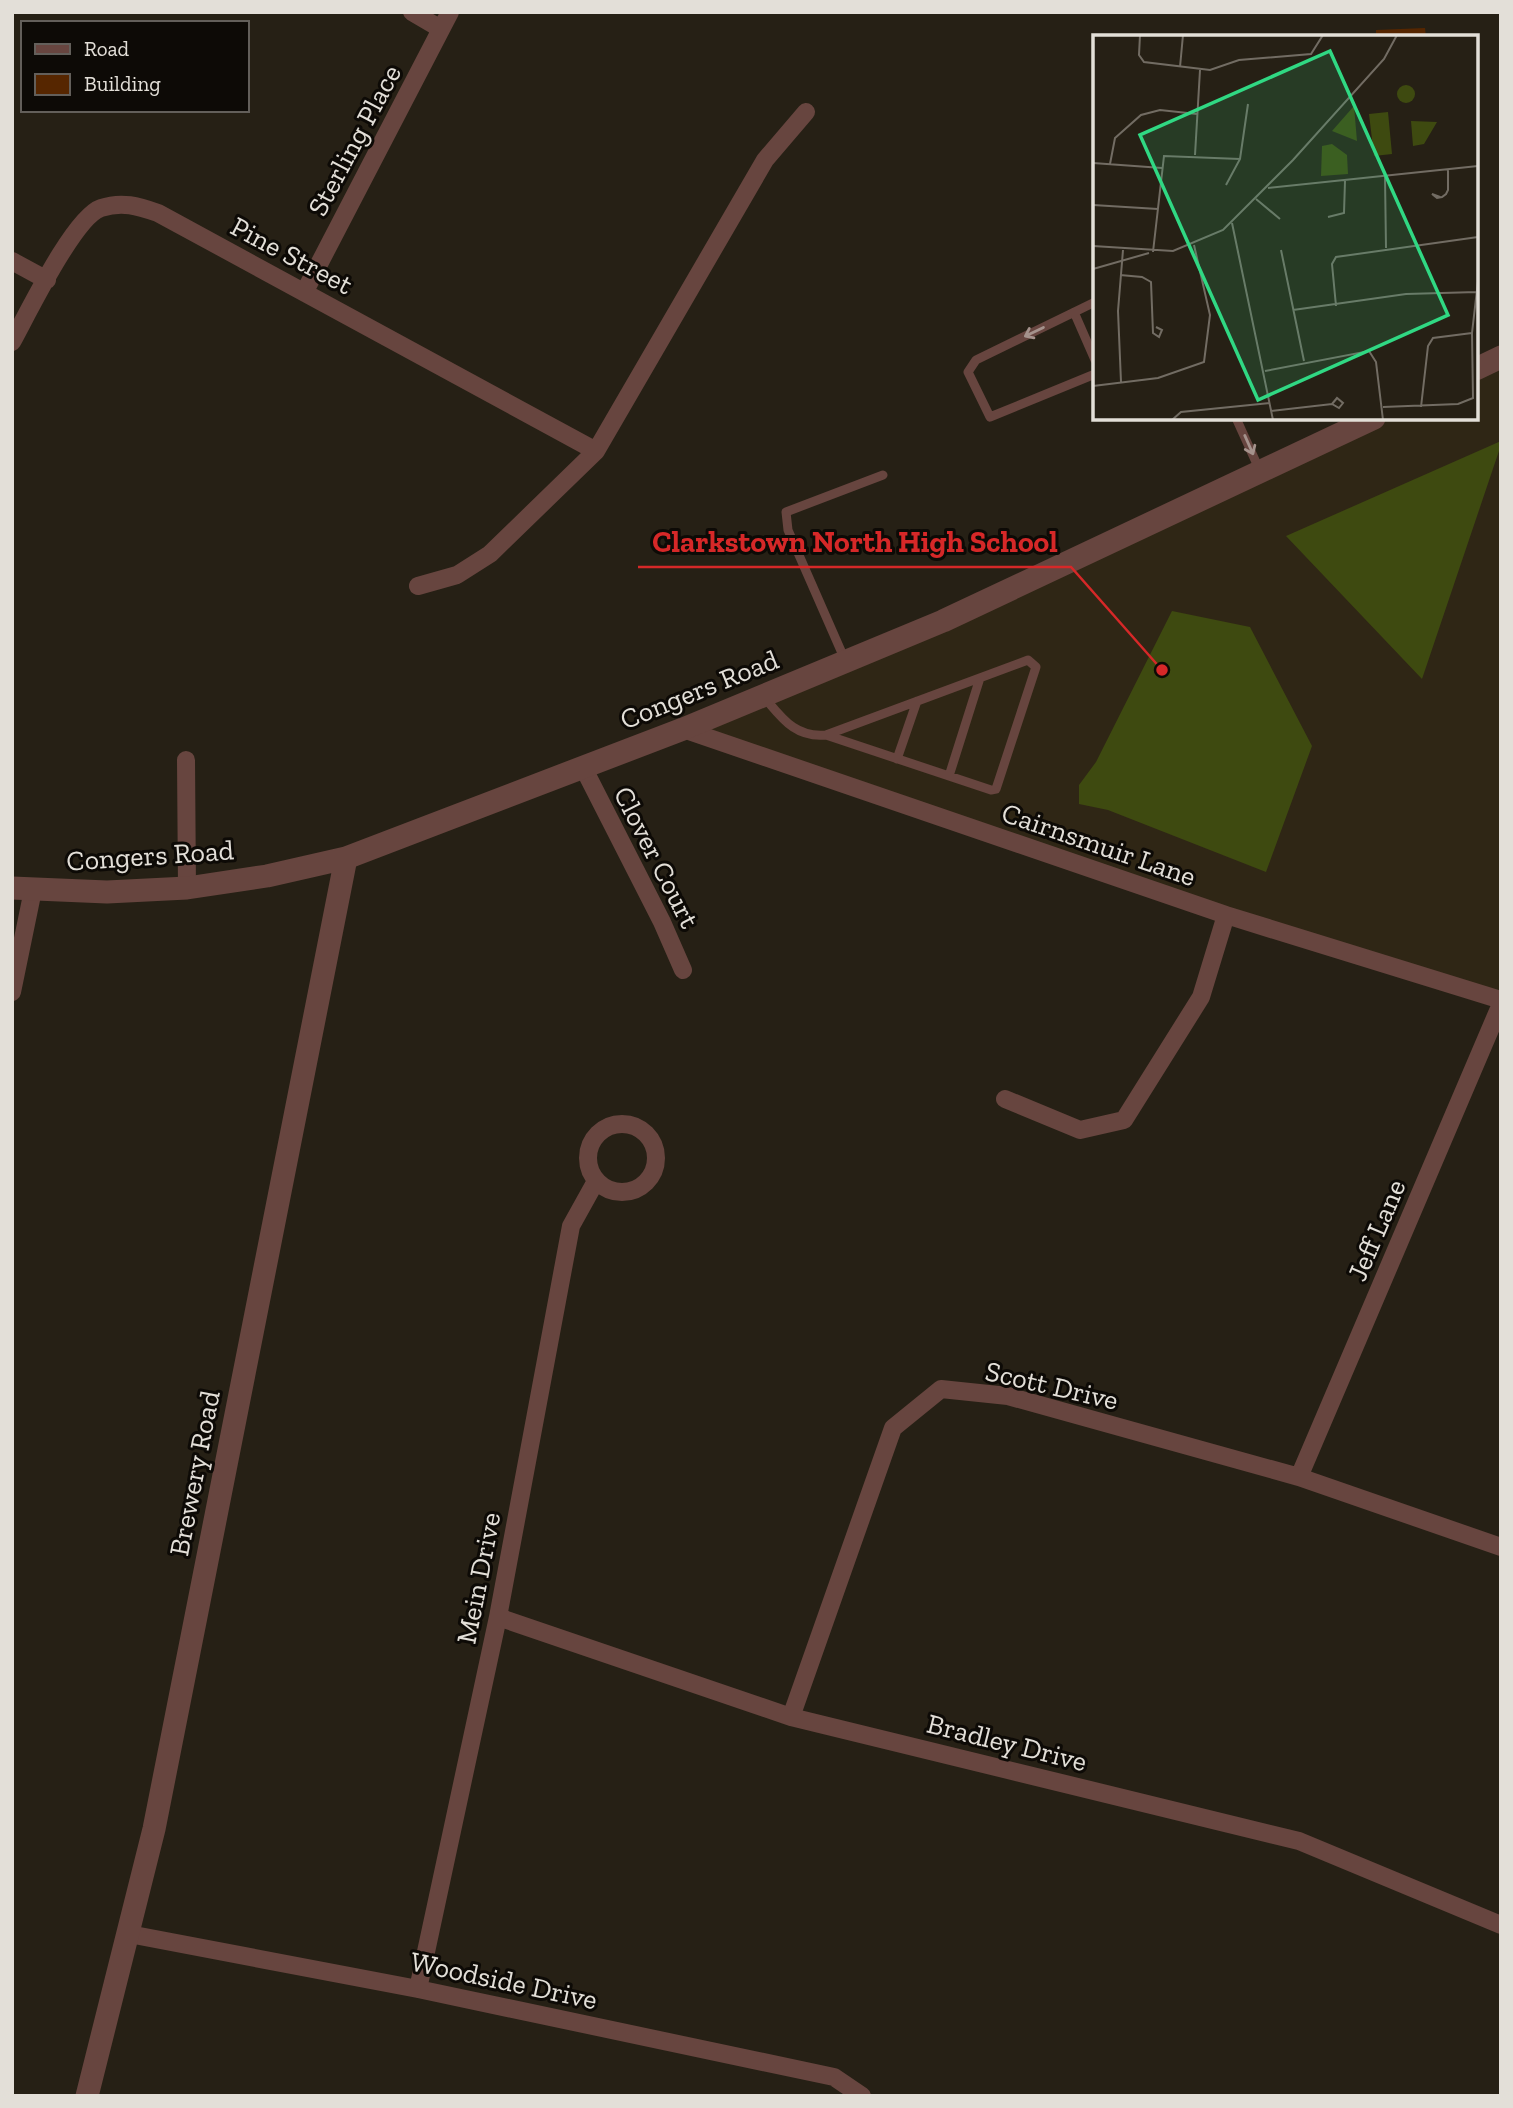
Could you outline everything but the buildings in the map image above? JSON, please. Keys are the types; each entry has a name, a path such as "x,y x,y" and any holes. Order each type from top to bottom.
{"street":[{"path":"412,12 441,29"},
{"name":"Sterling Place","path":"305,291 450,12"},
{"path":"418,586 457,575 490,554 596,452 765,160 806,112"},
{"name":"Pine Street","path":"12,342 75,231 98,208 132,203 158,213 305,291 596,452"},
{"path":"12,261 47,280"},
{"path":"1478,368 1501,357"},
{"name":"Congers Road","path":"23,889 107,892 187,888 267,876 346,858 683,729 1018,587 1370,420"},
{"name":"Cairnsmuir Lane","path":"683,729 1226,915 1501,1002"},
{"path":"186,760 187,888"},
{"name":"Clover Court","path":"583,768 662,922 683,970"},
{"name":"Brewery Road","path":"87,2096 130,1934 157,1815 346,858"},
{"path":"12,992 23,889"},
{"path":"1005,1099 1080,1130 1124,1120 1201,997 1226,915"},
{"name":"Jeff Lane","path":"1298,1477 1501,1002"},
{"name":"Mein Drive","path":"418,1989 498,1617 571,1226 596,1181"},
{"name":"Scott Drive","path":"791,1717 893,1428 942,1389 1009,1396 1298,1477 1501,1547"},
{"name":"Bradley Drive","path":"498,1617 791,1717 1299,1841 1501,1925"},
{"name":"Woodside Drive","path":"130,1934 418,1989 834,2077 862,2096"}],"lane":[{"path":"1093,303 976,360 968,372 990,417 1093,375"},
{"path":"1074,312 1093,355"},
{"path":"1237,420 1261,472"},
{"path":"845,661 788,530 786,512 883,475"},
{"path":"763,695 789,727 812,736 826,735 1028,660 1036,667 996,789 991,790 826,735"},
{"path":"949,776 980,678"},
{"path":"897,759 917,701"}],"shaded area":[{"path":"1501,357 1501,1000 683,729 1370,420 1478,420 1478,368"}],"green space":[{"path":"1501,441 1501,445 1422,679 1286,536"},
{"path":"1172,611 1250,627 1312,746 1266,872 1108,810 1079,804 1079,785 1096,762"}],"place":[{"name":"Clarkstown North High School","path":"1162,670"}]}
